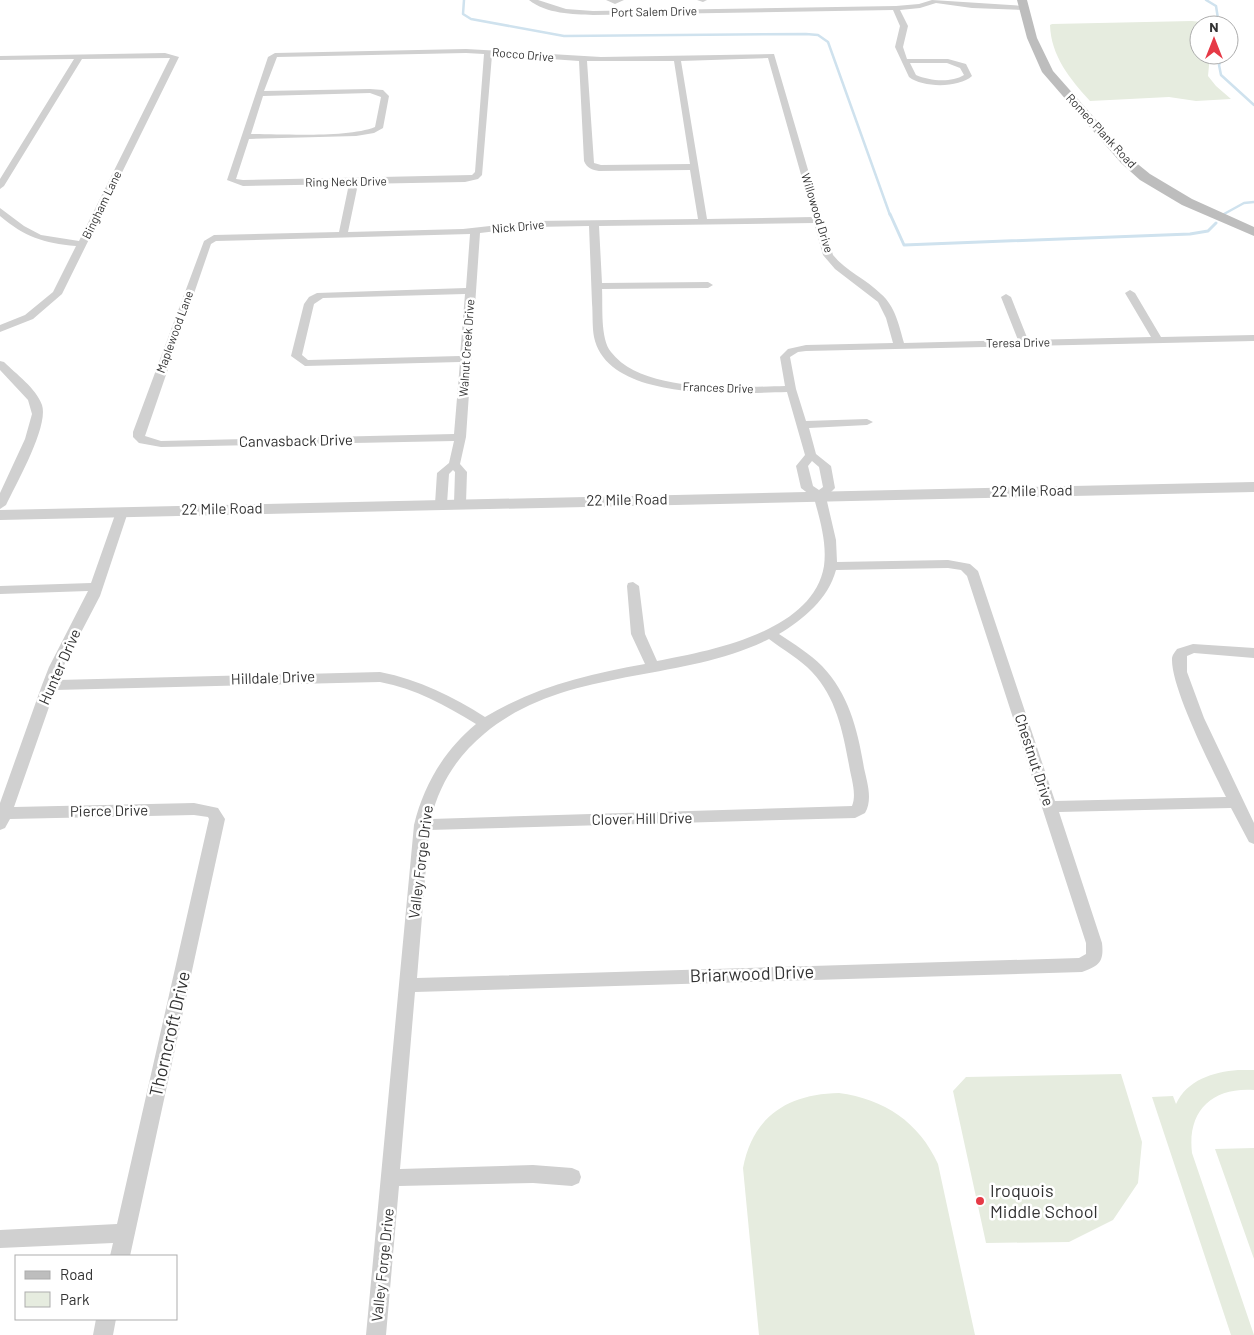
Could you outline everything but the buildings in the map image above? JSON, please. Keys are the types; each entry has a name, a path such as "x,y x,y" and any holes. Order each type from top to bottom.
{"main road":[{"name":"Romeo Plank Road","path":"1023,4 1038,55 1048,72 1125,160 1145,177 1181,199 1254,232"}],"street":[{"name":"Port Salem Drive","path":"533,0 549,7 575,12 880,9 937,1 972,6 1023,4"},
{"path":"702,0 705,11"},
{"path":"788,0 793,10"},
{"path":"875,0 880,9"},
{"path":"950,0 1023,4"},
{"path":"615,1 616,12"},
{"path":"896,8 904,26 899,47 905,61 913,77 926,82 959,81 968,78 968,74 963,66 955,62 905,61"},
{"name":"Rocco Drive","path":"260,94 271,60 275,55 488,52 583,59 771,56"},
{"name":"Ring Neck Drive","path":"245,136 230,178 232,182 465,179 475,177 479,173 488,52"},
{"name":"Bingham Lane","path":"0,329 29,317 57,294 175,58 172,56 79,57"},
{"name":"Willowood Drive","path":"771,56 828,255 847,276 877,296 891,317 899,346"},
{"path":"0,58 79,57"},
{"path":"0,186 2,176 79,57"},
{"path":"677,58 703,222"},
{"path":"583,59 588,161 594,167 694,167"},
{"path":"382,93 385,96 379,128 371,133 245,136 260,94 382,93"},
{"path":"343,234 354,181"},
{"path":"0,211 29,235 45,241 83,244"},
{"name":"Nick Drive","path":"218,237 475,231 533,224 819,220"},
{"name":"Frances Drive","path":"594,223 599,336 605,352 616,364 632,374 653,382 692,389 791,389"},
{"name":"Walnut Creek Drive","path":"441,504 443,473 454,464 460,437 475,231"},
{"name":"Maplewood Lane","path":"139,432 207,243 209,240 218,237"},
{"path":"598,286 708,285"},
{"path":"467,359 305,363 296,356 309,304 313,298 321,295 472,291"},
{"path":"1130,293 1157,339"},
{"path":"1006,297 1024,343"},
{"name":"Teresa Drive","path":"791,389 785,357 787,353 806,348 1254,338"},
{"path":"0,364 36,404 39,415 33,435 0,505"},
{"path":"791,389 811,455 824,466 828,480 830,488 820,496"},
{"path":"802,425 867,422"},
{"name":"Canvasback Drive","path":"139,432 139,437 142,441 161,444 460,437"},
{"name":"Valley Forge Drive","path":"376,1335 422,824 427,804 439,775 459,748 486,724 517,704 553,690 718,654 737,648 771,634 802,612 813,600 824,583 830,566 829,532 820,496 807,488 802,466 811,455"},
{"name":"Walnut Creek Drive","path":"454,464 461,472 460,503"},
{"name":"22 Mile Road","path":"0,514 1254,487"},
{"name":"Hunter Drive","path":"2,819 56,667 96,587 122,512"},
{"name":"Chestnut Drive","path":"830,566 948,564 965,567 974,574 1094,943 1095,957"},
{"path":"633,586 638,634 653,667"},
{"path":"0,590 96,587"},
{"name":"Clover Hill Drive","path":"422,824 848,814 860,809 862,798 847,721 835,693 816,669 771,634"},
{"path":"1254,653 1193,648 1184,651 1178,660 1187,692 1254,838"},
{"name":"Hilldale Drive","path":"49,685 380,677 414,684 430,690 486,724"},
{"path":"1050,807 1236,802"},
{"name":"Pierce Drive","path":"2,819 194,809 213,812"},
{"name":"Thorncroft Drive","path":"120,1255 217,825 217,819 213,812"},
{"name":"Briarwood Drive","path":"407,985 1082,964 1095,957"},
{"path":"391,1178 533,1174 572,1178"},
{"path":"0,1239 126,1233"},
{"path":"103,1335 106,1320"}],"green space":[{"path":"1189,21 1189,65 1209,65 1208,76 1231,99 1196,101 1169,97 1090,101 1075,84 1058,57 1051,36 1050,25"},
{"path":"1238,1070 1254,1070 1254,1090 1239,1090 1226,1093 1205,1105 1198,1114 1194,1125 1192,1153 1254,1335 1231,1335 1152,1097 1173,1096 1176,1104 1194,1083 1210,1075"},
{"path":"1121,1074 1142,1142 1138,1183 1113,1220 1069,1242 986,1243 953,1091 966,1077"},
{"path":"839,1093 871,1101 898,1115 921,1136 930,1149 938,1164 975,1335 759,1335 743,1168 748,1150 755,1134 776,1111 789,1103 804,1098 821,1094"},
{"path":"1254,1148 1254,1259 1215,1149"}],"waterway":[{"path":"464,0 463,14 471,19 564,36 818,35 828,42 890,215"},
{"path":"1206,0 1216,6 1217,15"},
{"path":"1219,65 1221,75 1254,105"},
{"path":"1224,214 1244,203 1254,202"},
{"path":"890,214 904,245 1190,234 1208,231 1216,223"}],"place":[{"name":"Iroquois Middle School","path":"980,1201"}]}
